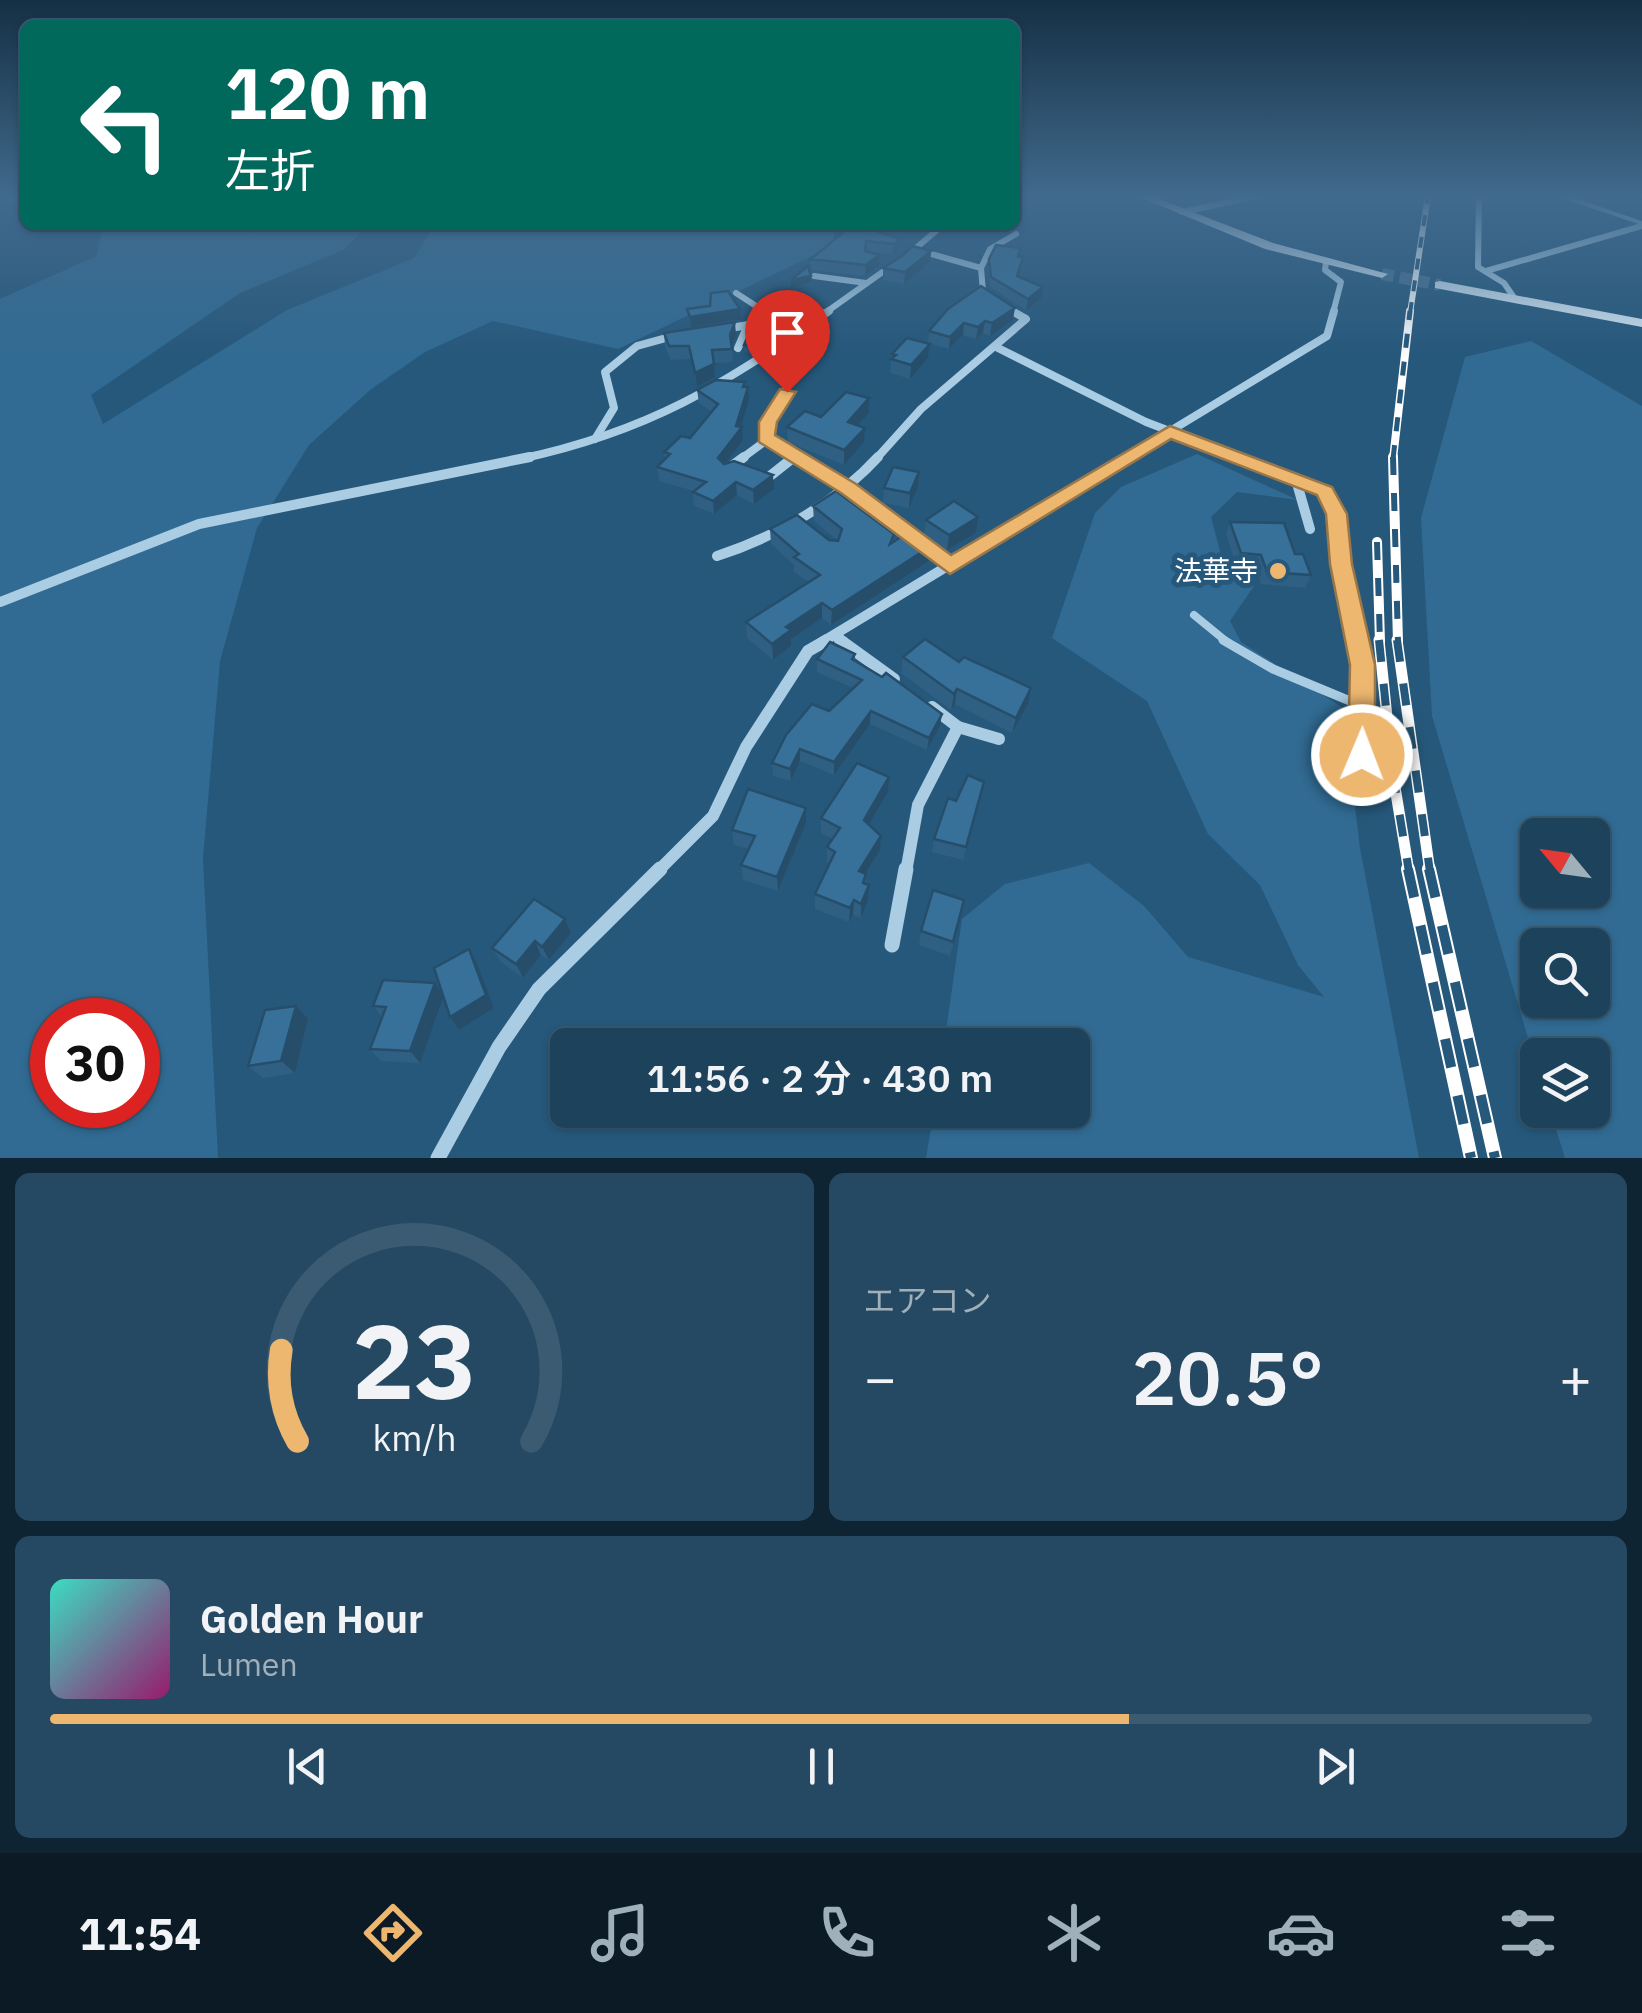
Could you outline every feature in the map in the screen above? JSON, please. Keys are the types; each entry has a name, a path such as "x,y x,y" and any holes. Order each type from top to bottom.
{"street":[{"path":"0,602 199,524 594,440 638,427 742,373 916,250"},
{"path":"916,250 981,268"},
{"path":"716,556 742,548 848,489 920,409 998,348 1026,319 983,292 981,268 990,250"},
{"path":"1292,250 1382,274"},
{"path":"1478,250 1478,267 1515,294 1515,299"},
{"path":"1486,271 1559,250"},
{"path":"883,260 897,262"},
{"path":"438,1158 499,1047 539,989 713,816 746,748 808,651 1327,336 1341,282 1325,270 1326,262"},
{"path":"814,276 866,284"},
{"path":"1440,285 1642,322"},
{"path":"736,293 776,319"},
{"path":"708,331 822,313"},
{"path":"768,439 768,422 817,339 822,313"},
{"path":"738,348 748,325"},
{"path":"594,440 614,408 605,372 612,364 649,340 694,333"},
{"path":"998,348 1170,432 1325,491 1336,514 1341,564 1362,665 1362,755"},
{"path":"768,439 848,489 950,566"},
{"path":"728,469 768,439"},
{"path":"770,476 794,457"},
{"path":"1296,480 1310,529"},
{"path":"796,518 809,528"},
{"path":"835,636 958,727 999,738"},
{"path":"892,946 918,806 958,727"}],"lane":[{"path":"1194,615 1212,634 1262,666 1362,706"}],"shaded area":[{"path":"98,250 343,250 240,293 91,395 103,424 287,310 414,258 419,250 825,250 618,349 493,321 425,352 370,390 309,445 257,528 220,661 203,858 218,1158 0,1158 0,299 96,256"},
{"path":"1531,341 1642,406 1642,1158 1565,1158 1556,1128 1610,1128 1610,1038 1528,1038 1522,1018 1610,1018 1610,928 1520,928 1520,1011 1432,716 1421,518 1465,357"},
{"path":"1197,454 1298,500 1237,492 1211,517 1224,566 1254,586 1230,621 1241,642 1343,708 1360,848 1419,1158 926,1158 931,1128 1090,1128 1090,1028 946,1028 962,919 1005,884 1089,863 1144,906 1188,957 1324,997 1298,965 1260,885 1208,834 1147,701 1052,638 1095,513 1121,487"}],"building":[{"path":"822,250 865,250 879,255 866,265 811,259"},
{"path":"909,250 931,251 905,272 883,268"},
{"path":"993,250 1020,250 1018,257 1023,257 1017,276 1043,287 1028,299 991,277 989,259"},
{"path":"808,266 811,276 791,280"},
{"path":"981,286 1015,308 992,323 985,321 978,327 964,323 950,337 929,331 948,309"},
{"path":"728,291 740,309 690,317 687,309 710,306 711,293"},
{"path":"788,319 787,327 773,337 761,335 764,323"},
{"path":"735,322 730,335 732,349 712,350 714,364 695,373 689,346 669,346 664,333"},
{"path":"750,331 758,347 744,345"},
{"path":"907,338 930,344 911,365 891,359"},
{"path":"716,380 745,382 743,387 748,387 736,426 742,427 718,458 724,464 734,461 773,475 753,490 736,482 713,501 693,492 706,482 657,467 670,454 664,452 681,436 690,438 718,404 697,390"},
{"path":"846,392 869,398 848,422 865,428 844,450 787,427 805,411 821,417"},
{"path":"893,467 919,472 910,493 884,488"},
{"path":"836,491 894,534 890,544 910,531 931,546 832,610 822,603 786,627 791,630 772,644 746,622 820,575 794,557 799,554 770,529 797,515 829,540 838,541 842,529 813,506"},
{"path":"954,501 978,517 949,535 926,520"},
{"path":"1230,522 1284,523 1295,554 1303,554 1311,575 1267,572 1261,555 1241,553"},
{"path":"925,639 959,662 964,657 1031,688 1016,718 957,689 954,694 903,657"},
{"path":"830,642 855,654 852,659 882,677 886,673 942,714 929,738 871,711 834,762 800,749 790,769 772,763 786,735 812,704 829,711 862,680 817,659"},
{"path":"857,763 889,777 864,820 881,836 859,871 866,874 863,883 869,885 861,904 854,900 850,908 815,894 835,852 827,847 840,828 821,818"},
{"path":"968,775 984,782 966,847 934,839 948,798 956,801"},
{"path":"748,789 806,808 777,877 741,865 755,836 732,830"},
{"path":"933,890 964,900 953,942 921,931"},
{"path":"534,899 565,919 542,947 535,941 516,964 492,948"},
{"path":"469,949 486,995 450,1017 434,968"},
{"path":"383,980 435,983 410,1051 370,1049 386,1007 373,1006"},
{"path":"296,1006 281,1061 248,1066 265,1010"}],"tunnel":[{"path":"1382,274 1440,285"}],"railway":[{"path":"1410,313 1420,250"},
{"path":"1393,459 1410,311"},
{"path":"1393,459 1398,642"},
{"path":"1377,542 1380,642"},
{"path":"1379,640 1393,775 1409,872"},
{"path":"1397,640 1430,872"},
{"path":"1408,869 1471,1158"},
{"path":"1429,869 1495,1158"}],"place":[{"name":"法華寺","path":"1278,571"}],"route":[{"path":"787,392 768,422 766,438 848,489 950,566 1170,432 1325,491 1336,514 1341,564 1362,665 1362,755"}]}
